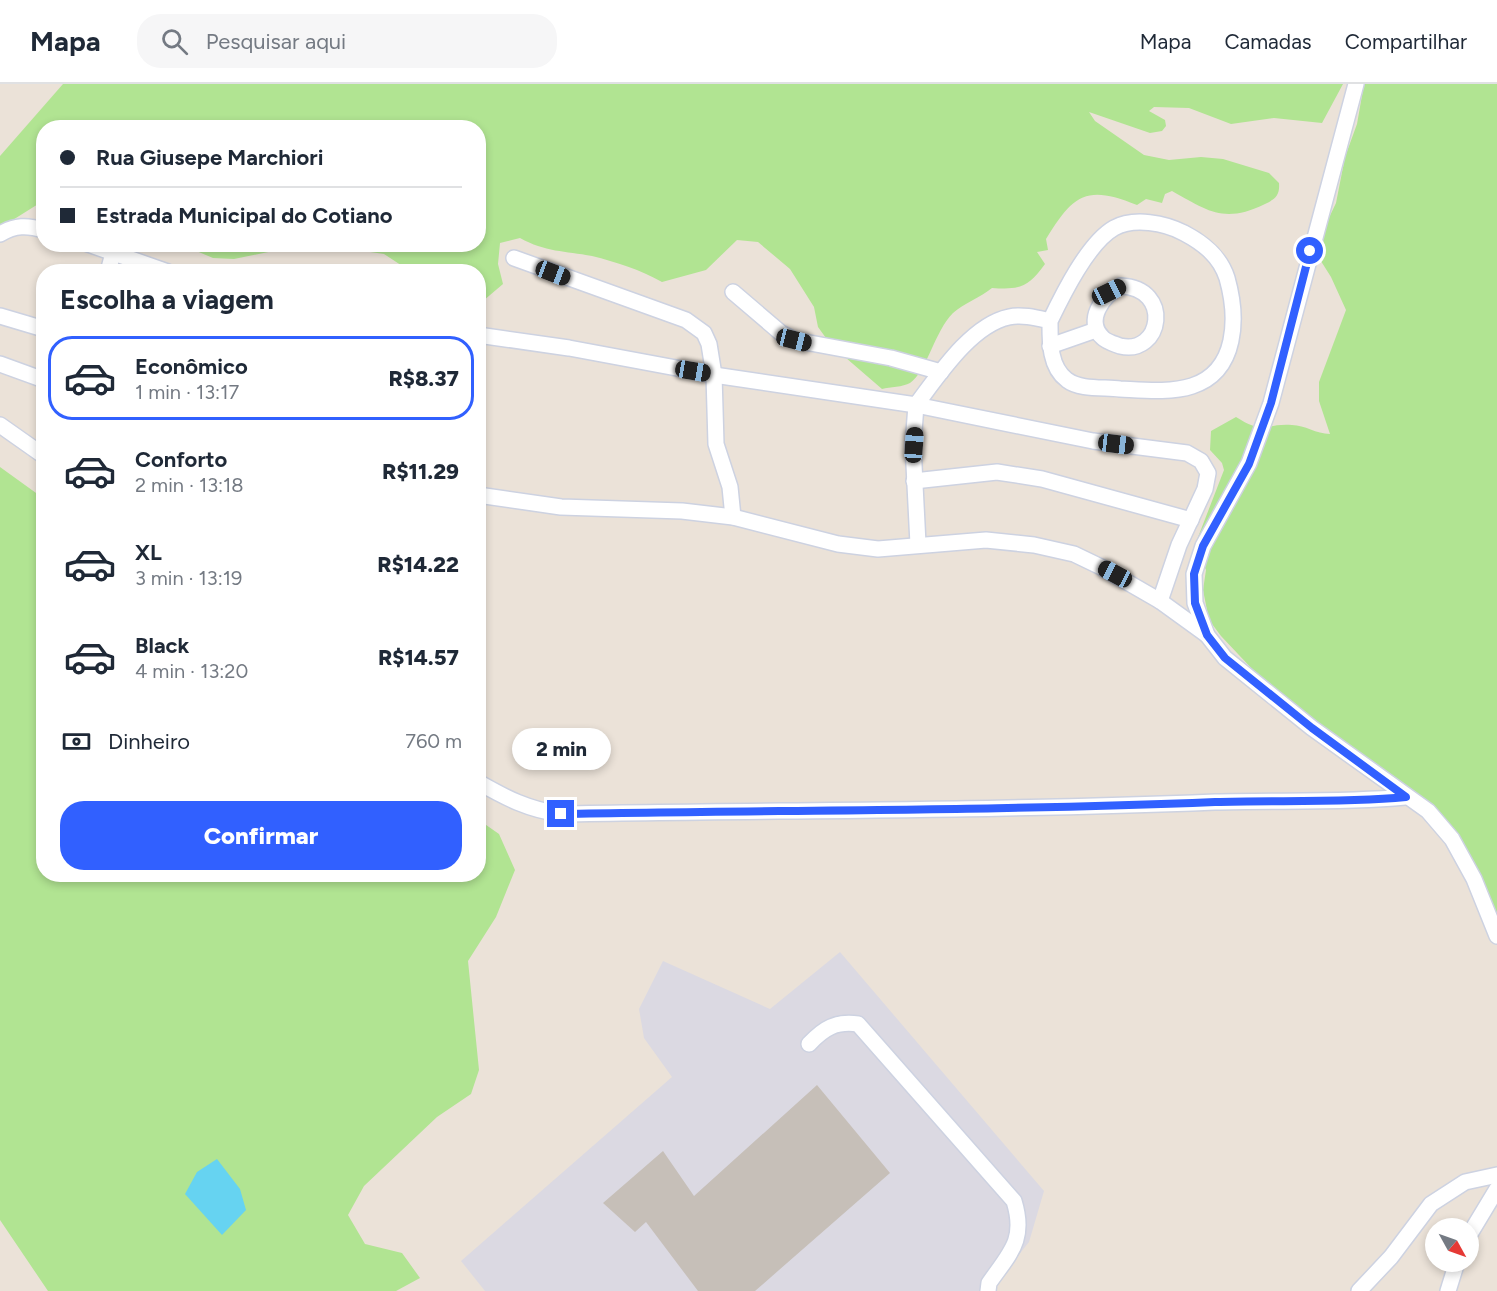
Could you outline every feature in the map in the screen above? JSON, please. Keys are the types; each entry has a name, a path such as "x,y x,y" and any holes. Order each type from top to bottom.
{"street":[{"path":"1207,635 1195,603 1194,574 1203,546 1249,464 1271,403 1356,84"},
{"path":"1134,223 1173,227 1197,239 1212,252 1224,271 1232,294 1233,321 1230,350 1221,367 1210,378 1191,387 1173,389 1082,386 1067,381 1057,370 1050,346 1050,321 1085,260 1100,240 1114,228 1134,223"},
{"path":"0,234 10,228 28,225 36,228"},
{"path":"110,264 113,253 144,264"},
{"path":"514,258 698,326 709,344 714,375 716,444 730,487 734,517"},
{"path":"1121,286 1135,287 1147,293 1154,305 1157,317 1155,329 1140,345 1126,347 1114,344 1104,340 1096,330 1095,317 1101,303 1109,292 1121,286"},
{"path":"734,292 780,333 794,340 891,358 941,372"},
{"path":"0,316 36,327"},
{"path":"918,544 914,481 916,405 963,347 994,322 1011,316 1050,321"},
{"path":"1050,346 1096,330"},
{"path":"486,335 714,375 916,405 1093,441 1187,453 1201,461 1208,473 1205,489 1160,601"},
{"path":"0,364 36,377"},
{"path":"0,425 36,450"},
{"path":"914,481 997,472 1042,479 1191,520"},
{"path":"486,496 561,507 682,511 734,517 838,544 878,549 986,540 1034,545 1083,558 1160,601 1207,635 1225,658 1312,728 1428,811 1452,839 1474,879 1497,936"},
{"path":"486,787 509,800 538,811 561,814 1083,807 1271,800 1365,801 1406,797"},
{"path":"809,1044 822,1030 840,1022 858,1024 1014,1201 1020,1221 1016,1243 989,1283 988,1291"},
{"path":"1359,1291 1391,1257 1431,1204 1465,1182 1497,1175"},
{"path":"1479,1219 1497,1189"},
{"path":"1448,1291 1454,1272"}],"shaded area":[{"path":"840,952 1044,1191 1029,1242 990,1291 485,1291 461,1261 672,1077 644,1038 639,1009 663,961 770,1009"}],"green space":[{"path":"63,84 1343,84 1322,123 1274,118 1231,124 1189,108 1154,107 1149,111 1165,120 1166,126 1162,131 1150,133 1089,112 1095,121 1144,155 1169,160 1201,157 1223,159 1269,173 1279,183 1278,194 1272,200 1251,210 1227,214 1206,209 1172,191 1165,194 1162,203 1146,199 1137,205 1105,195 1082,198 1064,212 1046,239 1048,250 1037,252 1045,264 1034,278 1017,287 992,288 957,310 946,321 916,378 907,384 882,389 831,345 818,327 814,307 790,269 758,242 737,240 706,270 662,282 619,264 592,256 547,249 520,238 500,243 498,264 503,284 486,298 486,264 399,264 384,254 370,252 486,252 486,120 36,120 36,205 0,228 0,156"},
{"path":"1364,84 1497,84 1497,928 1453,841 1274,692 1221,636 1209,620 1203,590 1206,570 1195,545 1224,470 1222,463 1210,450 1211,431 1236,417 1253,426 1297,425 1330,434 1319,401 1319,382 1346,310 1331,277 1319,258 1317,243 1336,203 1345,157 1357,124"},
{"path":"199,252 268,252 234,259 213,258"},
{"path":"0,467 36,493 36,882 486,882 486,825 499,834 515,870 496,917 468,961 479,1070 471,1094 437,1117 364,1186 348,1215 365,1244 402,1253 420,1278 396,1291 48,1291 0,1220"}],"water":[{"path":"217,1159 240,1189 246,1210 222,1235 185,1194 197,1172"}],"building":[{"path":"817,1085 890,1173 755,1291 698,1291 646,1222 635,1232 603,1203 663,1151 694,1196"}],"route":[{"path":"561,814 1083,807 1271,800 1365,801 1406,797 1312,728 1225,658 1207,635 1195,603 1194,574 1203,546 1249,464 1271,403 1310,251"}]}
